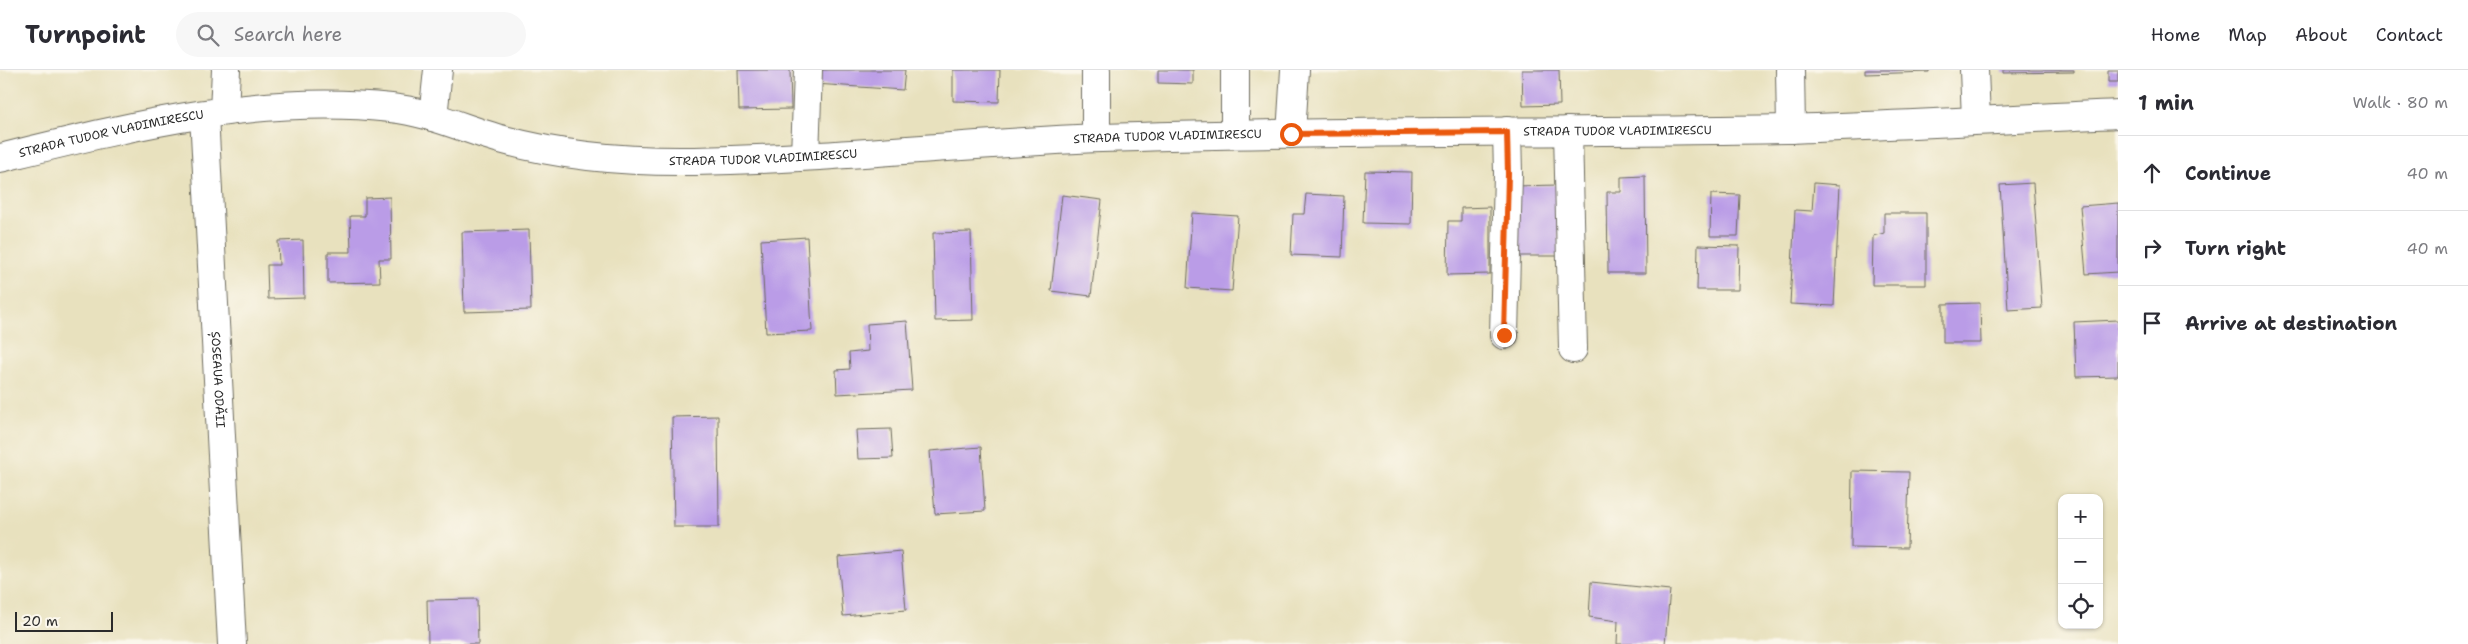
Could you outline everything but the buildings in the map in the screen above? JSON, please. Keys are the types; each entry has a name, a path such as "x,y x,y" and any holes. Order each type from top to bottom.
{"street":[{"path":"214,113 226,70"},
{"path":"433,117 438,70"},
{"path":"805,156 808,70"},
{"path":"1096,70 1096,138"},
{"path":"1235,70 1235,134"},
{"path":"1291,134 1295,70"},
{"path":"1790,70 1791,129"},
{"path":"1974,70 1976,120"},
{"name":"STRADA TUDOR VLADIMIRESCU","path":"0,158 124,129 214,113 281,106 347,104 397,108 433,117 502,140 563,153 621,160 697,161 1096,138 1235,134 1791,129 2118,114"},
{"name":"ȘOSEAUA ODĂII","path":"214,113 232,644"},
{"path":"1568,131 1573,349"},
{"path":"1504,335 1508,174 1507,132"}],"route":[{"path":"1291,134 1507,132 1508,174 1504,335"}]}
